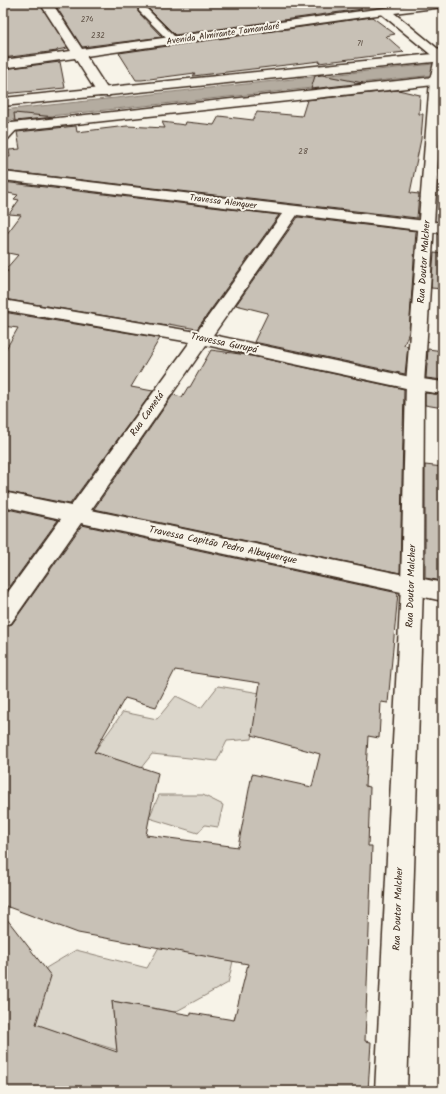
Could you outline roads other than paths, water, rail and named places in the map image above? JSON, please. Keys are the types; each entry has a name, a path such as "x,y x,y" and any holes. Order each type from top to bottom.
{"street":[{"path":"46,3 104,93"},
{"path":"373,3 384,11 440,68"},
{"name":"Avenida Almirante Tamandaré","path":"3,64 80,55 384,11 443,4"},
{"path":"3,102 440,68"},
{"path":"6,130 440,68"},
{"name":"Rua Doutor Malcher","path":"391,1091 412,586 415,384 435,227 440,68"},
{"name":"Travessa Alenquer","path":"3,176 435,227"},
{"name":"Rua Cametá","path":"3,618 78,514 200,338 292,211"},
{"name":"Travessa Gurupá","path":"3,305 200,338 415,384 443,388"},
{"name":"Travessa Capitão Pedro Albuquerque","path":"3,499 443,592"}],"lane":[{"path":"142,9 174,41"}]}
